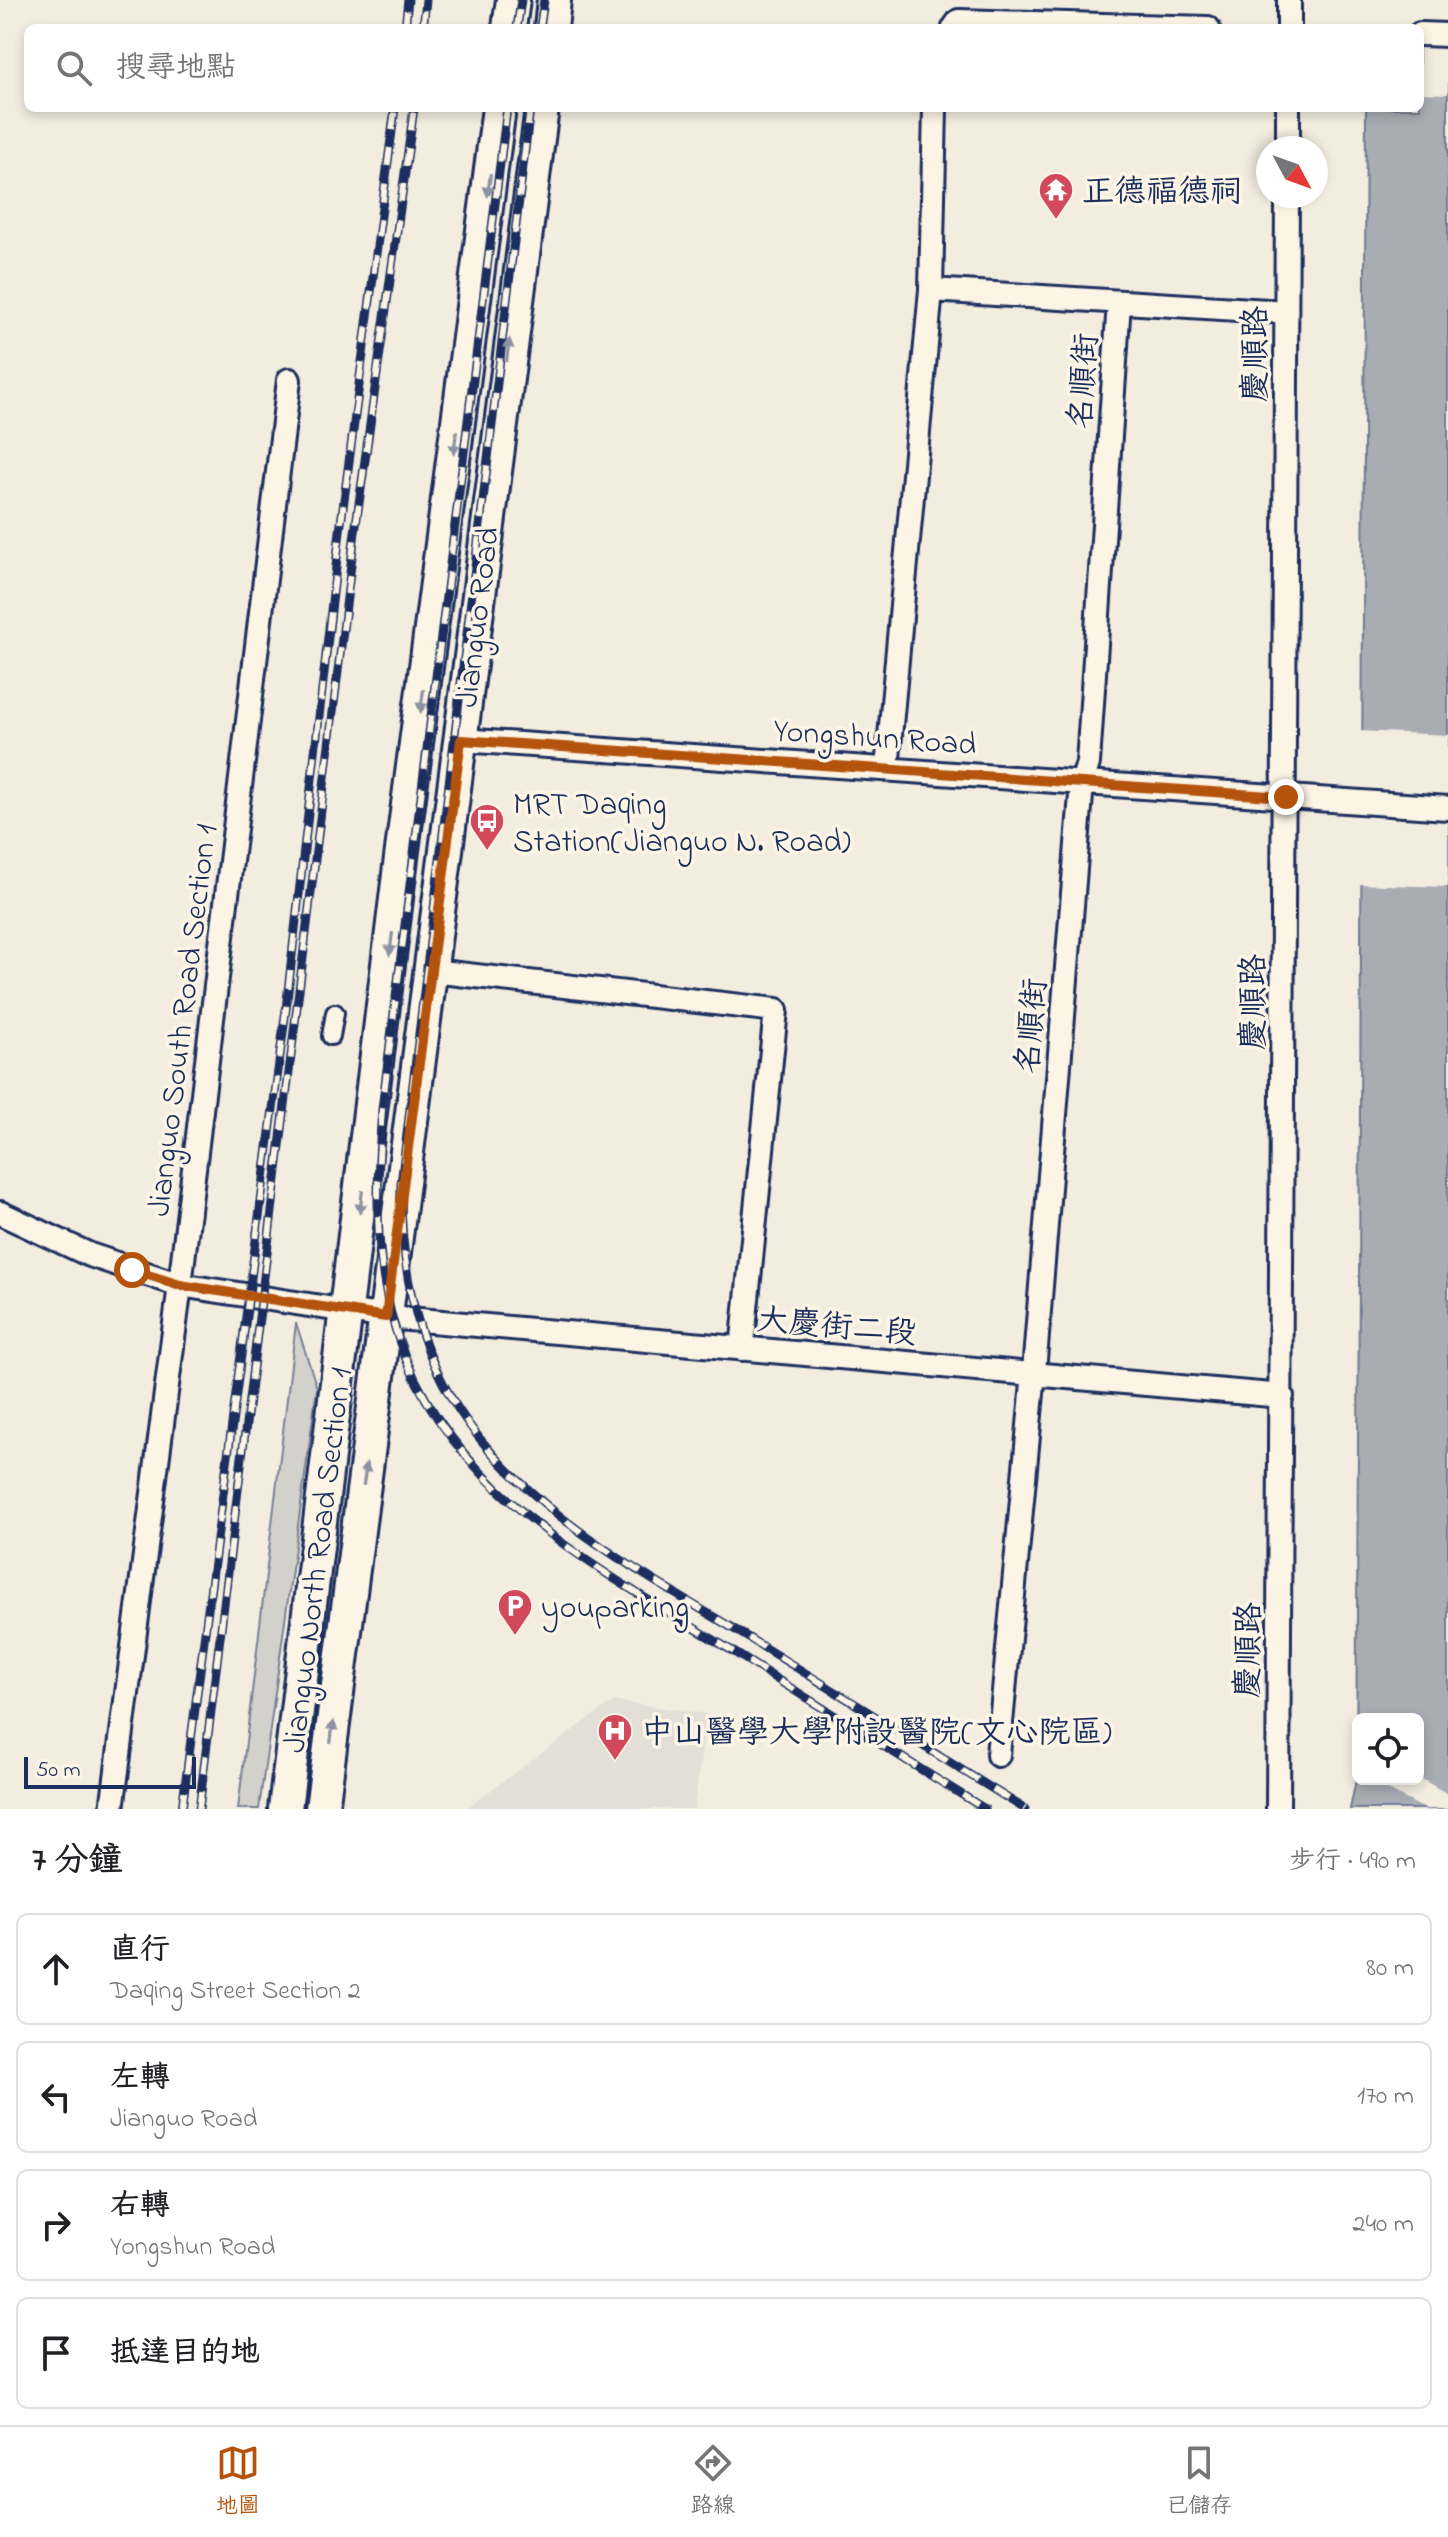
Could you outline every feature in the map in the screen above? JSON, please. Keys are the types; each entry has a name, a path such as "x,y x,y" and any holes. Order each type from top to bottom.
{"main road":[{"path":"510,24 513,0"},
{"path":"551,24 554,0"},
{"name":"Jianguo Road","path":"347,1311 400,866 498,112"},
{"name":"Jianguo Road","path":"386,1317 541,112"},
{"name":"Jianguo North Road Section 1","path":"285,1809 347,1311"},
{"name":"Jianguo North Road Section 1","path":"322,1809 386,1317"}],"street":[{"path":"1289,0 1289,24"},
{"path":"1424,34 1448,35"},
{"path":"887,769 931,290 935,112"},
{"path":"1288,112 1288,136"},
{"name":"慶順路","path":"1278,1809 1287,208"},
{"path":"931,290 1286,312"},
{"name":"名順街","path":"998,1755 1034,1372 1082,783 1088,763 1119,302"},
{"name":"Jianguo South Road Section 1","path":"112,1809 180,1285 289,380"},
{"name":"Yongshun Road","path":"461,740 1448,808"},
{"path":"432,971 776,1010 742,1349"},
{"path":"331,1036 335,1013"},
{"name":"大慶街二段","path":"0,1213 90,1255 180,1285 386,1317 1282,1396"}],"shaded area":[{"path":"1448,0 1448,1809 1350,1809 1355,1785 1424,1785 1424,1713 1356,1713 1366,112 1424,112 1424,24"},
{"path":"296,1323 317,1388 259,1809 238,1809"},
{"name":"中山醫學大學附設醫院(文心院區)","path":"614,1701 707,1714 694,1809 465,1809"}],"pier":[{"path":"1364,0 1448,0 1448,94 1424,93 1424,24 1363,24"},
{"path":"1358,731 1448,735 1448,887 1357,884"},
{"path":"1424,1780 1448,1794 1448,1809 1425,1809 1379,1785 1424,1785"}],"railway":[{"path":"405,24 408,0"},
{"path":"423,24 426,0"},
{"path":"518,24 521,0"},
{"path":"541,24 544,0"},
{"path":"182,1809 286,1009 340,531 394,112"},
{"path":"199,1809 355,532 413,112"},
{"path":"507,112 382,1109 378,1174 379,1236 387,1297 395,1328 406,1359 432,1409 464,1454 503,1494 545,1530 639,1594 985,1809"},
{"path":"530,112 401,1184 406,1268 418,1322 427,1349 452,1399 479,1438 512,1474 548,1506 628,1564 1025,1809"}],"place":[{"name":"正德福德祠","path":"1056,221"},
{"name":"MRT Daqing Station(Jianguo N. Road)","path":"487,852"},
{"name":"youparking","path":"515,1637"},
{"name":"中山醫學大學附設醫院(文心院區)","path":"615,1762"}],"route":[{"path":"132,1270 180,1285 386,1317 461,740 1286,797"}]}
